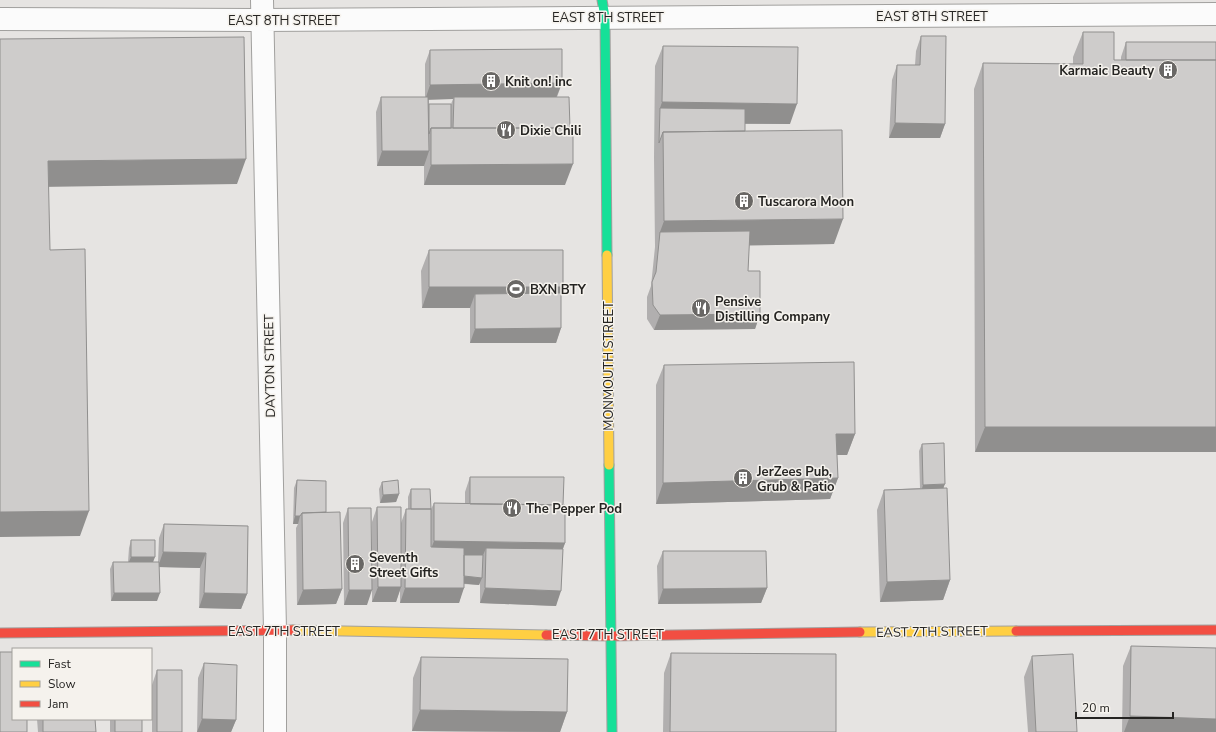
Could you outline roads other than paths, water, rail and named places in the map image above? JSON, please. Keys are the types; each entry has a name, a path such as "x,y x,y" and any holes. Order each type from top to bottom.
{"street":[{"name":"EAST 8TH STREET","path":"0,19 262,10 603,9 1216,14"},
{"name":"MONMOUTH STREET","path":"603,9 612,732"},
{"name":"DAYTON STREET","path":"262,10 275,630 275,732"},
{"name":"EAST 7TH STREET","path":"0,633 275,630 611,636 961,630 1216,630"}],"place":[{"name":"Karmaic Beauty","path":"1168,70"},
{"name":"Knit on! inc","path":"491,81"},
{"name":"Dixie Chili","path":"506,130"},
{"name":"Tuscarora Moon","path":"744,201"},
{"name":"BXN BTY","path":"516,289"},
{"name":"Pensive Distilling Company","path":"701,308"},
{"name":"JerZees Pub, Grub & Patio","path":"743,478"},
{"name":"The Pepper Pod","path":"512,508"},
{"name":"Seventh Street Gifts","path":"355,564"}]}
